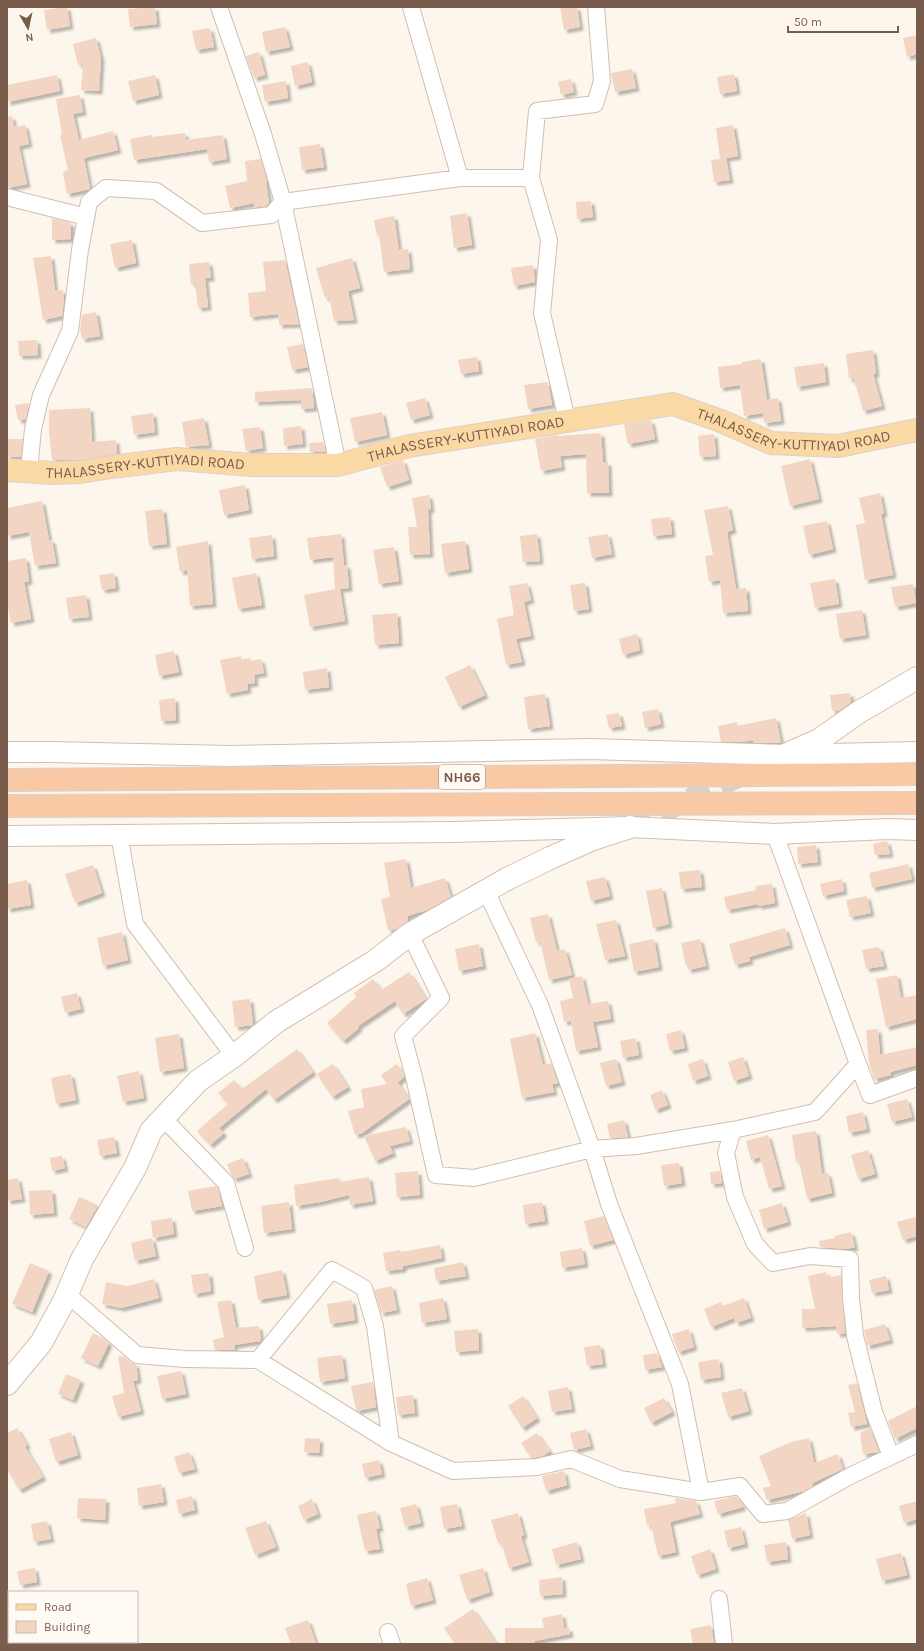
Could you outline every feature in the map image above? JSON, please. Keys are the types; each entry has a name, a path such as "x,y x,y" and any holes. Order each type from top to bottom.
{"highway":[{"name":"NH66","path":"7,780 917,774"},
{"name":"NH66","path":"7,806 917,804"}],"main road":[{"name":"THALASSERY-KUTTIYADI ROAD","path":"7,470 52,473 80,472 112,466 176,459 252,465 338,465 409,446 673,404 721,421 771,442 838,446 917,430"},
{"path":"785,755 819,740 859,712 917,678"},
{"path":"7,1384 41,1343 67,1294 82,1259 135,1168 151,1131 198,1081 234,1056 276,1022 375,961 410,934 486,891 550,858 593,839 630,827"}],"street":[{"path":"219,7 263,134 283,202 338,465"},
{"path":"410,7 460,178"},
{"path":"567,420 542,313 549,240 531,178 537,111 595,104 602,81 596,7"},
{"path":"29,471 33,429 41,395 70,331 80,250 89,202 106,188 156,191 202,223 271,216 283,202 460,178 531,178"},
{"path":"7,197 86,216"},
{"path":"7,752 229,756 590,749 785,755 917,752"},
{"path":"7,836 454,832 630,827 775,834 888,829 917,830"},
{"path":"118,834 135,924 234,1056"},
{"path":"775,834 870,1095 917,1078"},
{"path":"486,891 540,1005 592,1149 609,1204 680,1384 701,1492"},
{"path":"410,934 441,998 403,1036 414,1077 436,1175 474,1178 592,1149 636,1146 733,1130 815,1112 858,1064"},
{"path":"163,1118 226,1183 245,1248"},
{"path":"733,1130 726,1153 735,1197 755,1244 773,1263 810,1256 850,1259 851,1298 855,1336 874,1412 891,1456"},
{"path":"258,1360 332,1270 364,1288 375,1326 391,1443"},
{"path":"67,1294 137,1355 185,1359 258,1360 391,1443 453,1471 537,1467 571,1459 620,1479 701,1492 740,1486 763,1514 787,1511 850,1476 917,1444"},
{"path":"719,1599 724,1644"}],"building":[{"path":"67,7 70,26 47,30 44,10"},
{"path":"155,7 157,24 130,27 128,9"},
{"path":"560,7 577,7 580,27 564,30"},
{"path":"285,27 290,47 266,52 262,32"},
{"path":"210,28 214,47 196,50 192,31"},
{"path":"917,35 917,54 907,57 903,38"},
{"path":"96,38 101,58 99,91 81,90 83,64 78,65 73,44"},
{"path":"259,52 265,75 254,78 246,56"},
{"path":"308,62 312,82 295,86 291,66"},
{"path":"632,69 636,88 615,92 611,73"},
{"path":"734,74 737,91 720,94 717,77"},
{"path":"57,75 60,91 7,102 7,85"},
{"path":"155,75 159,95 133,101 128,81"},
{"path":"571,79 574,92 561,95 558,82"},
{"path":"286,81 288,98 265,102 262,85"},
{"path":"80,95 83,112 73,114 79,140 113,131 118,150 84,158 90,189 67,194 63,172 68,170 60,135 62,135 56,99"},
{"path":"12,116 14,127 25,125 29,144 19,146 27,184 7,188 7,117"},
{"path":"733,125 738,156 726,158 730,180 714,182 711,160 720,159 716,128"},
{"path":"185,133 186,140 223,135 227,159 209,162 207,149 134,160 130,139 152,135 152,137"},
{"path":"320,144 324,167 302,170 299,147"},
{"path":"261,159 267,181 269,203 266,206 254,207 254,203 230,208 225,186 247,181 245,161"},
{"path":"591,201 593,217 577,219 576,202"},
{"path":"467,213 472,245 454,248 450,216"},
{"path":"394,216 399,250 408,249 410,269 384,272 379,235 377,236 374,220"},
{"path":"52,218 71,223 71,239 52,240"},
{"path":"132,240 136,263 115,268 110,244"},
{"path":"51,256 55,291 63,290 64,299 62,316 43,320 33,258"},
{"path":"352,258 360,288 348,291 354,320 334,321 329,297 325,298 316,268"},
{"path":"285,260 299,324 279,325 278,314 250,317 248,293 266,291 263,262"},
{"path":"209,262 211,278 205,278 208,307 198,308 195,284 191,284 189,264"},
{"path":"533,265 535,282 514,286 511,268"},
{"path":"96,312 100,336 82,339 80,329 82,315"},
{"path":"37,340 38,355 19,356 18,341"},
{"path":"303,344 308,367 292,370 287,347"},
{"path":"873,350 876,374 873,374 882,406 863,411 854,378 849,379 846,354"},
{"path":"477,357 479,371 461,374 458,360"},
{"path":"761,359 767,400 778,398 781,421 764,423 763,413 744,416 740,385 720,388 718,367 742,364 742,362"},
{"path":"824,363 826,382 797,387 794,367"},
{"path":"548,382 552,405 528,409 524,385"},
{"path":"312,388 314,408 301,409 301,400 255,402 255,392"},
{"path":"425,398 430,415 411,420 406,403"},
{"path":"29,403 26,419 18,420 15,405"},
{"path":"90,408 92,442 116,440 117,454 79,460 52,460 49,432 49,410"},
{"path":"382,412 387,435 355,442 350,418"},
{"path":"153,413 155,432 134,435 131,416"},
{"path":"204,418 209,445 186,447 182,422"},
{"path":"651,420 655,439 628,444 624,424"},
{"path":"301,426 303,444 284,446 283,428"},
{"path":"260,427 263,448 246,451 242,429"},
{"path":"601,433 603,462 608,462 609,493 587,493 586,454 560,456 562,467 541,471 535,439 557,435"},
{"path":"714,434 716,456 700,457 698,436"},
{"path":"7,439 23,439 21,457 7,457"},
{"path":"323,442 326,452 310,452 309,443"},
{"path":"810,459 819,499 790,506 781,466"},
{"path":"403,460 409,480 387,487 380,467"},
{"path":"245,485 249,510 224,515 219,490"},
{"path":"880,493 884,513 881,514 893,575 865,580 856,525 865,523 859,498"},
{"path":"429,495 431,509 428,510 430,554 410,555 408,527 417,527 412,498"},
{"path":"42,501 49,540 52,540 56,563 35,566 29,532 7,536 7,508"},
{"path":"728,506 733,530 727,532 736,589 746,588 748,611 723,613 720,580 709,582 705,556 713,555 704,510"},
{"path":"163,509 167,544 149,546 145,511"},
{"path":"670,517 672,534 653,536 651,519"},
{"path":"827,521 833,549 809,555 803,526"},
{"path":"341,534 344,565 347,565 349,588 340,589 345,621 310,627 304,595 335,589 333,557 310,560 307,538"},
{"path":"537,534 540,561 523,562 520,536"},
{"path":"608,534 612,554 592,558 588,537"},
{"path":"272,535 274,556 252,559 249,538"},
{"path":"208,541 213,604 190,606 187,570 180,572 176,547"},
{"path":"465,541 469,569 445,573 441,544"},
{"path":"394,547 399,581 379,584 373,550"},
{"path":"26,558 29,581 24,582 31,619 11,623 7,603 7,561"},
{"path":"114,573 116,588 102,590 99,575"},
{"path":"256,573 262,605 238,609 232,578"},
{"path":"835,579 839,604 815,608 810,583"},
{"path":"527,583 531,600 524,602 531,636 516,639 522,662 506,665 497,619 514,615 509,586"},
{"path":"585,583 589,609 574,611 570,585"},
{"path":"913,584 916,603 895,607 891,587"},
{"path":"86,595 89,617 69,619 66,598"},
{"path":"862,610 866,635 840,639 836,614"},
{"path":"397,613 399,643 375,645 372,615"},
{"path":"637,634 640,650 623,655 619,639"},
{"path":"174,651 179,672 159,676 155,655"},
{"path":"241,656 242,660 250,658 251,661 261,659 264,673 254,675 255,683 247,684 248,690 227,694 220,660"},
{"path":"470,665 485,695 459,707 445,677"},
{"path":"327,668 329,687 305,690 303,672"},
{"path":"850,693 851,702 840,710 832,711 830,695"},
{"path":"545,694 550,726 528,729 524,697"},
{"path":"175,698 176,720 161,721 159,700"},
{"path":"658,709 661,724 645,728 642,712"},
{"path":"619,713 622,726 609,728 606,715"},
{"path":"776,718 781,743 754,743 753,740 743,742 721,742 718,726 737,722 737,726"},
{"path":"887,841 890,854 875,855 873,844"},
{"path":"816,845 818,862 798,864 797,847"},
{"path":"406,859 411,888 445,878 451,897 427,910 407,916 408,921 397,929 388,930 381,899 390,897 384,863"},
{"path":"908,864 912,879 872,888 869,873"},
{"path":"93,865 102,893 75,903 65,874"},
{"path":"700,870 702,887 681,889 679,872"},
{"path":"605,877 610,896 591,901 586,881"},
{"path":"842,879 844,891 823,896 820,884"},
{"path":"27,880 31,905 7,909 7,884"},
{"path":"772,884 775,903 759,906 758,904 727,910 724,897 756,890 755,886"},
{"path":"662,888 669,924 653,928 646,891"},
{"path":"867,896 871,913 850,917 846,900"},
{"path":"548,914 557,951 565,949 572,975 549,980 540,941 536,942 530,918"},
{"path":"616,920 625,956 605,960 596,924"},
{"path":"785,928 790,945 749,957 750,961 735,965 729,944"},
{"path":"122,932 128,960 103,966 97,938"},
{"path":"654,939 659,967 634,972 629,944"},
{"path":"700,939 706,966 688,970 681,943"},
{"path":"479,944 483,966 459,971 455,949"},
{"path":"879,947 884,966 866,969 862,950"},
{"path":"409,972 426,999 403,1014 395,1001 358,1026 359,1028 343,1041 327,1023 356,997 354,993 373,979 381,990"},
{"path":"897,975 901,998 917,995 917,1019 886,1027 876,979"},
{"path":"582,976 588,1004 608,1001 611,1019 593,1022 598,1047 576,1051 571,1021 564,1022 560,1001 573,998 569,979"},
{"path":"77,993 81,1009 65,1013 61,997"},
{"path":"250,999 253,1025 235,1027 232,1001"},
{"path":"878,1029 880,1055 917,1047 917,1065 890,1072 891,1075 874,1079 869,1063 866,1030"},
{"path":"681,1030 685,1048 670,1051 666,1034"},
{"path":"535,1033 543,1065 551,1063 558,1083 552,1084 554,1092 522,1098 510,1039"},
{"path":"179,1034 184,1068 160,1072 155,1038"},
{"path":"636,1038 639,1055 623,1058 620,1041"},
{"path":"297,1049 313,1072 274,1100 266,1089 219,1128 224,1133 210,1145 197,1131 228,1104 218,1093 234,1080 242,1089"},
{"path":"743,1057 749,1076 734,1081 728,1062"},
{"path":"616,1059 622,1082 606,1086 600,1063"},
{"path":"703,1059 708,1076 693,1081 688,1064"},
{"path":"333,1064 348,1087 332,1097 317,1074"},
{"path":"397,1064 403,1072 404,1077 397,1083 409,1099 362,1133 355,1135 348,1111 364,1107 361,1089 387,1084 381,1075"},
{"path":"139,1071 144,1098 123,1102 117,1076"},
{"path":"71,1074 76,1100 56,1104 51,1078"},
{"path":"662,1090 668,1105 655,1110 650,1095"},
{"path":"907,1099 912,1117 892,1122 887,1104"},
{"path":"863,1112 867,1129 849,1133 846,1116"},
{"path":"624,1120 628,1137 610,1138 607,1124"},
{"path":"406,1127 410,1141 390,1146 393,1153 375,1161 364,1136"},
{"path":"816,1131 822,1174 828,1173 832,1193 807,1199 799,1161 796,1162 792,1135"},
{"path":"768,1135 782,1186 769,1189 760,1157 751,1160 746,1141"},
{"path":"114,1137 117,1153 100,1156 97,1140"},
{"path":"868,1150 875,1174 858,1179 851,1155"},
{"path":"62,1156 65,1168 52,1171 50,1158"},
{"path":"243,1158 249,1174 234,1179 227,1164"},
{"path":"679,1163 682,1183 664,1186 661,1165"},
{"path":"418,1171 420,1195 397,1197 395,1173"},
{"path":"720,1171 722,1183 711,1184 710,1172"},
{"path":"369,1177 373,1201 350,1205 349,1195 296,1206 294,1185 339,1178 340,1182"},
{"path":"18,1178 22,1199 7,1201 7,1180"},
{"path":"216,1186 218,1188 222,1206 192,1211 188,1191"},
{"path":"52,1190 54,1213 30,1215 29,1191"},
{"path":"79,1197 98,1205 86,1227 69,1219"},
{"path":"289,1202 292,1229 264,1233 261,1206"},
{"path":"542,1202 545,1221 525,1224 523,1205"},
{"path":"782,1203 788,1222 764,1229 759,1210"},
{"path":"604,1216 613,1240 590,1246 584,1221"},
{"path":"915,1217 917,1223 917,1236 903,1240 897,1222"},
{"path":"172,1218 174,1234 153,1238 151,1221"},
{"path":"851,1232 855,1247 846,1249 820,1247 819,1241 835,1238 834,1236"},
{"path":"152,1238 156,1256 135,1261 131,1243"},
{"path":"440,1245 442,1258 403,1266 403,1269 386,1271 383,1253 400,1250 401,1252"},
{"path":"582,1248 585,1264 562,1268 560,1252"},
{"path":"463,1262 466,1276 436,1281 434,1268"},
{"path":"30,1263 49,1271 32,1312 12,1304"},
{"path":"282,1270 287,1295 258,1300 254,1276"},
{"path":"826,1272 828,1278 841,1275 845,1333 837,1334 836,1326 802,1328 802,1309 815,1309 808,1276"},
{"path":"209,1273 211,1291 194,1294 191,1275"},
{"path":"886,1276 889,1290 872,1293 869,1280"},
{"path":"154,1279 159,1298 121,1308 102,1304 106,1282 128,1286"},
{"path":"392,1286 397,1310 381,1313 374,1290"},
{"path":"443,1298 447,1319 422,1323 419,1303"},
{"path":"744,1298 751,1318 736,1323 734,1318 711,1327 704,1309 721,1302 723,1306"},
{"path":"231,1300 236,1328 259,1326 261,1341 234,1345 235,1350 215,1350 213,1340 224,1337 217,1302"},
{"path":"352,1300 355,1320 330,1324 327,1304"},
{"path":"885,1324 890,1340 867,1346 864,1330"},
{"path":"478,1329 479,1350 456,1352 454,1331"},
{"path":"689,1329 694,1347 678,1352 672,1334"},
{"path":"93,1333 109,1343 98,1366 81,1358"},
{"path":"600,1345 603,1364 587,1366 584,1347"},
{"path":"657,1353 662,1367 645,1370 643,1355"},
{"path":"342,1355 345,1378 320,1382 317,1358"},
{"path":"124,1356 129,1362 136,1364 138,1380 133,1381 141,1411 118,1417 112,1396 124,1393 118,1357"},
{"path":"719,1359 721,1377 701,1380 698,1362"},
{"path":"181,1371 186,1394 162,1399 157,1376"},
{"path":"66,1374 81,1380 73,1400 58,1394"},
{"path":"373,1382 376,1407 357,1411 351,1386"},
{"path":"857,1383 867,1424 851,1427 848,1413 855,1412 848,1385"},
{"path":"568,1387 572,1409 552,1412 548,1391"},
{"path":"742,1388 749,1411 728,1417 721,1393"},
{"path":"413,1395 415,1413 398,1415 396,1397"},
{"path":"523,1396 537,1418 522,1428 508,1406"},
{"path":"664,1398 672,1412 651,1423 644,1408"},
{"path":"917,1406 917,1428 895,1439 888,1421"},
{"path":"17,1428 27,1445 25,1447 43,1477 19,1490 7,1469 7,1433"},
{"path":"870,1428 879,1452 863,1454 860,1433"},
{"path":"586,1429 591,1446 574,1450 570,1433"},
{"path":"71,1432 78,1455 56,1462 49,1439"},
{"path":"537,1433 550,1451 543,1456 531,1458 521,1443"},
{"path":"305,1438 320,1439 319,1453 304,1452"},
{"path":"809,1438 814,1463 838,1454 843,1469 812,1483 813,1486 804,1491 767,1500 763,1488 771,1486 759,1456 791,1442"},
{"path":"189,1452 195,1469 179,1473 174,1457"},
{"path":"379,1460 382,1474 365,1478 362,1464"},
{"path":"564,1471 567,1485 546,1491 542,1476"},
{"path":"161,1484 164,1502 139,1506 137,1488"},
{"path":"192,1496 195,1510 179,1514 176,1500"},
{"path":"736,1496 743,1507 718,1514 714,1501"},
{"path":"78,1498 106,1499 105,1520 77,1518"},
{"path":"675,1498 696,1501 700,1514 670,1522 676,1552 658,1556 651,1525 647,1526 644,1509 676,1503"},
{"path":"312,1499 318,1514 304,1520 298,1506"},
{"path":"917,1501 917,1519 904,1523 899,1506"},
{"path":"416,1504 421,1523 405,1527 400,1508"},
{"path":"457,1504 462,1526 444,1529 440,1507"},
{"path":"376,1511 380,1528 376,1529 380,1549 365,1551 357,1515"},
{"path":"518,1513 524,1535 521,1536 529,1562 509,1568 501,1542 498,1543 491,1520"},
{"path":"806,1513 810,1535 792,1539 788,1520"},
{"path":"47,1521 51,1539 34,1542 31,1524"},
{"path":"266,1521 276,1547 255,1555 245,1528"},
{"path":"741,1527 745,1544 728,1548 724,1531"},
{"path":"577,1542 581,1559 556,1565 552,1549"},
{"path":"786,1542 788,1559 767,1562 764,1545"},
{"path":"710,1549 716,1569 697,1575 691,1556"},
{"path":"901,1553 907,1575 882,1581 876,1559"},
{"path":"35,1568 37,1582 20,1585 17,1571"},
{"path":"483,1568 490,1592 467,1600 459,1575"},
{"path":"562,1577 563,1594 540,1596 539,1580"},
{"path":"427,1578 433,1600 411,1606 406,1584"},
{"path":"473,1609 497,1644 455,1644 444,1628"},
{"path":"562,1614 564,1628 569,1628 570,1634 535,1641 535,1643 505,1643 505,1628 544,1628 542,1618"},
{"path":"308,1620 316,1644 291,1644 285,1628"},
{"path":"711,1625 714,1644 693,1644 690,1629"}],"tunnel":[{"path":"630,827 744,774"}]}
